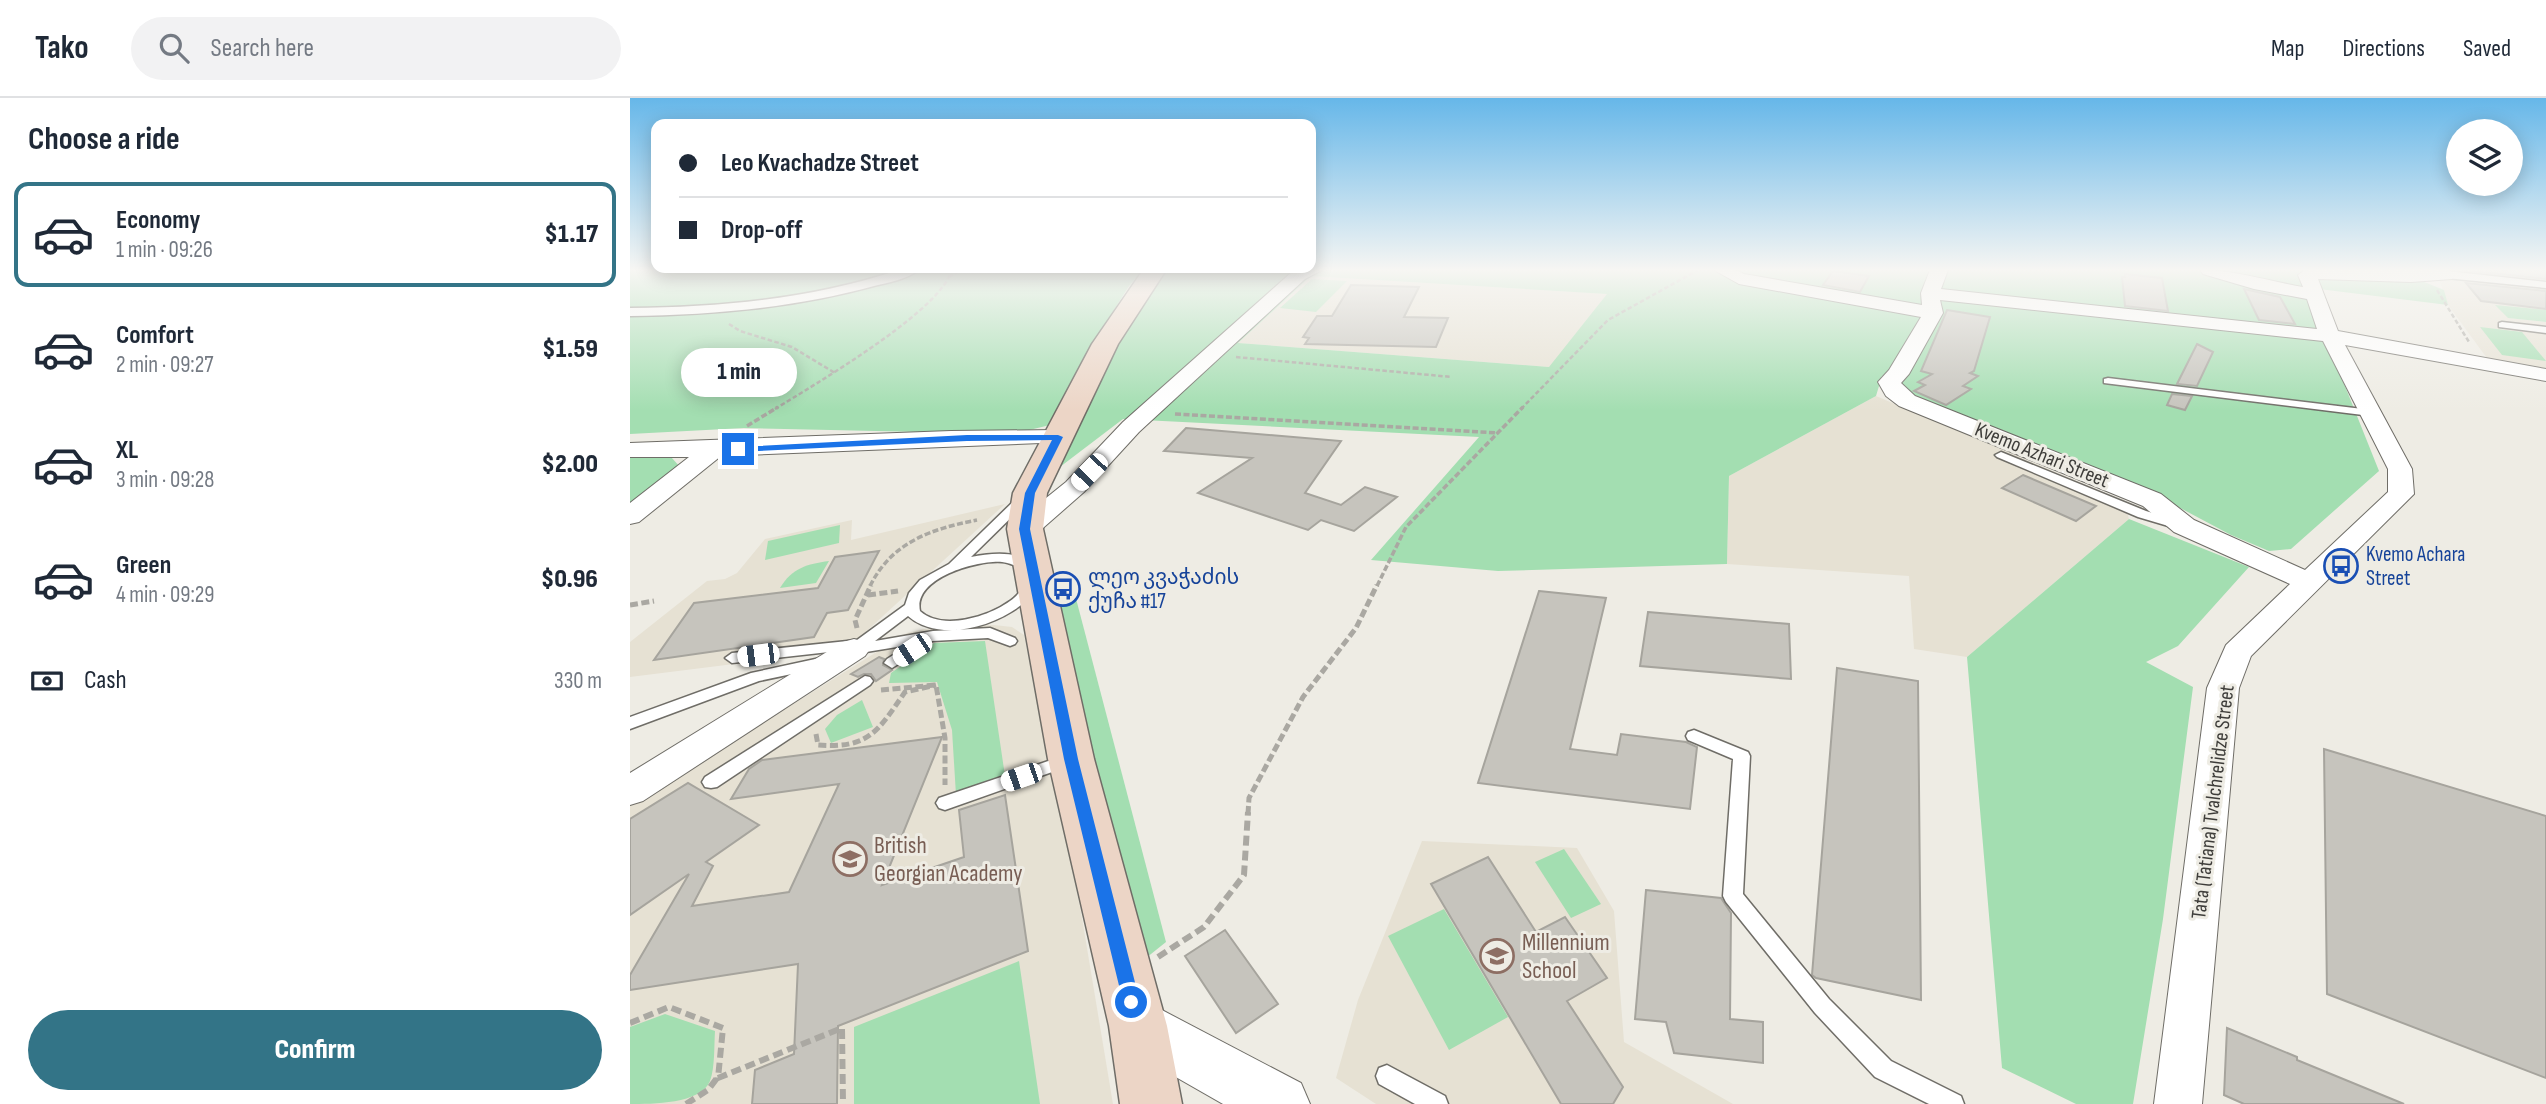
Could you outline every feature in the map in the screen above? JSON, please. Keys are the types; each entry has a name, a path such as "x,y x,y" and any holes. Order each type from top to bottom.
{"main road":[{"path":"1122,317 1105,344 1058,437 1030,542 1071,759 1131,1002 1152,1104"}],"street":[{"path":"1030,542 1075,487 1147,413 1253,317"},
{"name":"Kvemo Azhari Street","path":"1925,317 1898,374 1889,382 1894,391 1908,401 2152,500 2184,526 2311,583"},
{"path":"2121,317 2330,336 2546,375"},
{"path":"2227,317 2230,325"},
{"name":"Tata (Tatiana) Tvalchrelidze Street","path":"2178,1104 2223,688 2237,652 2401,494 2400,469 2322,317"},
{"path":"630,450 712,451 967,438 1058,437"},
{"path":"630,516 712,451"},
{"path":"630,791 858,665"},
{"path":"1131,1002 1280,1104"}],"lane":[{"path":"2502,325 2546,330"},
{"path":"2108,381 2371,413"},
{"path":"2001,455 2142,514 2184,526"},
{"path":"953,567 979,559 1016,559 1030,542"},
{"path":"711,782 858,665 931,579 953,567 1030,542"},
{"path":"630,723 756,677 858,665 1017,604 1030,591 1030,542"},
{"path":"914,600 915,613 931,623 944,625 975,622"},
{"path":"892,663 933,636 990,633 1010,641"},
{"path":"732,658 858,665"},
{"path":"1694,736 1742,756 1733,896 1822,1006 1883,1069 1953,1104"},
{"path":"945,803 1071,759"},
{"path":"1387,1076 1437,1104"}],"path":[{"path":"718,317 717,319 740,331 792,347 835,373"},
{"path":"712,451 744,428 835,373 911,317"},
{"path":"1131,1002 1204,927 1244,875 1249,798 1303,697 1356,628 1406,527 1613,317"},
{"path":"2452,317 2459,330 2492,365"},
{"path":"1211,355 1301,361 1452,377"},
{"path":"1147,413 1308,420 1498,433"},
{"path":"868,595 908,590 914,600"},
{"path":"630,605 654,601"},
{"path":"858,665 936,685"},
{"path":"820,727 816,734 818,745 838,748 864,741 877,734 905,692 936,685"},
{"path":"936,685 945,737 945,803"},
{"path":"630,1023 669,1007 723,1028 718,1078"},
{"path":"686,1104 708,1090 718,1078 842,1028 843,1104"}],"shaded area":[{"path":"1266,317 1590,317 1550,367 1238,343"},
{"path":"2457,317 2513,317 2508,318 2546,322 2546,375 2492,365"},
{"path":"1876,396 2124,501 2129,519 1967,657 1914,649 1909,576 1727,564 1729,476"},
{"path":"1005,504 846,650 630,677 630,642 707,581 725,579 737,573 765,539 852,520 851,540"},
{"name":"British Georgian Academy","path":"994,625 1012,627 1024,635 1081,912 1113,1104 630,1104 630,806 907,633 929,628"},
{"name":"Millennium School","path":"1422,841 1577,848 1614,911 1624,1042 1733,1104 1376,1104 1336,1078 1358,1000"}],"green space":[{"path":"630,317 1110,317 1082,361 1073,386 1050,425 1013,434 744,428 630,434"},
{"path":"1132,317 1266,317 1238,343 1549,367 1589,317 2321,317 2379,471 2291,549 2269,551 2231,535 2152,493 1901,392 1897,374 1882,376 1876,396 1729,476 1727,564 1498,571 1371,560 1479,437 1123,419 1052,473 1103,368"},
{"path":"2546,317 2546,322 2508,318"},
{"path":"2480,327 2522,332 2546,361 2502,355"},
{"path":"630,456 671,457 681,468 630,512"},
{"path":"2129,519 2249,567 2178,646 2146,662 2193,687 2163,919 2133,1104 2076,1104 2002,1068 1967,657"},
{"path":"840,525 839,543 765,560 768,541"},
{"path":"829,561 816,583 780,588 801,568"},
{"path":"1074,591 1166,942 1141,962 1056,598"},
{"path":"985,641 1005,776 956,795 952,730 937,682 889,683 891,673 934,643"},
{"path":"862,700 873,727 831,743 825,729 837,715"},
{"path":"1564,849 1601,904 1571,918 1535,862"},
{"path":"1444,909 1508,1017 1449,1050 1388,936"},
{"path":"1019,961 1040,1104 854,1104 854,1027"},
{"path":"665,1014 715,1031 714,1063 710,1081 705,1089 687,1098 663,1103 630,1104 630,1027"}],"building":[{"path":"1316,317 1448,318 1436,347 1305,344 1309,338 1303,337"},
{"path":"1944,317 1990,317 1974,371 1970,373 1978,376 1963,386 1971,389 1946,405 1914,391 1925,385 1918,382 1932,374 1921,371"},
{"path":"2258,317 2291,317 2295,324 2259,320"},
{"path":"2197,344 2213,352 2197,386 2177,384"},
{"path":"2172,394 2192,396 2185,410 2167,405"},
{"path":"1186,428 1341,441 1305,493 1341,505 1365,487 1397,497 1354,531 1321,520 1308,530 1198,493 1252,458 1164,451"},
{"path":"2023,475 2096,506 2076,521 2002,488"},
{"path":"879,551 848,610 827,613 814,637 654,660 694,603 818,588 835,557"},
{"path":"1539,591 1606,598 1570,749 1617,755 1621,734 1686,742 1697,747 1690,809 1478,783"},
{"path":"1648,612 1789,624 1791,679 1640,666"},
{"path":"879,657 884,659 883,665 892,670 876,681 871,674 858,677 851,674"},
{"path":"1837,668 1918,681 1921,1000 1812,975"},
{"path":"942,737 882,885 964,857 959,810 1005,795 1028,951 838,1026 837,1104 752,1104 755,1070 794,1054 798,964 630,990 630,975 689,874 630,915 630,819 688,783 759,825 706,862 713,866 692,906 789,892 839,784 731,799 749,769 762,760"},
{"path":"2324,749 2546,816 2546,1078 2327,994"},
{"name":"Millennium School","path":"1488,857 1536,932 1565,917 1607,978 1567,1001 1623,1087 1613,1104 1561,1104 1431,884"},
{"path":"1646,890 1721,898 1731,913 1730,1019 1763,1022 1763,1063 1674,1053 1666,1022 1635,1019"},
{"path":"1225,930 1278,1004 1236,1033 1185,956"},
{"path":"2227,1028 2404,1104 2244,1104 2224,1095"}],"place":[{"name":"Kvemo Achara Street","path":"2341,566"},
{"name":"ლეო კვაჭაძის ქუჩა #17","path":"1063,589"},
{"name":"British Georgian Academy","path":"850,859"},
{"name":"Millennium School","path":"1497,956"}],"route":[{"path":"738,449 1017,436 1058,437 1030,493 1025,529 1071,759 1131,1002"}]}
